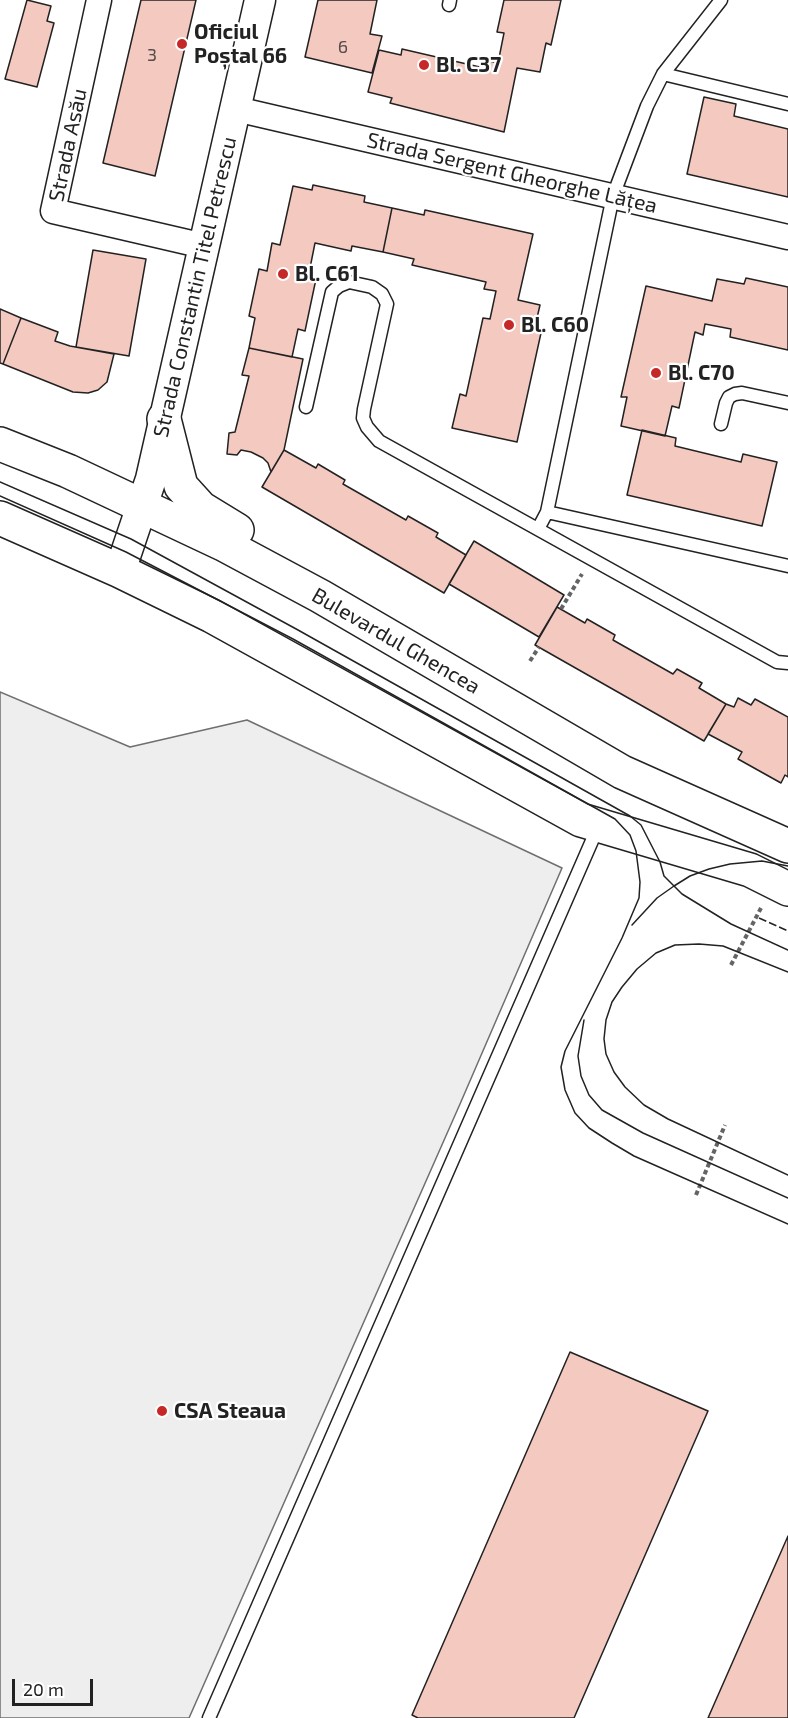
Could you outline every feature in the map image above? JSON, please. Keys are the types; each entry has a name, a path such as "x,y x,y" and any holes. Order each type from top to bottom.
{"main road":[{"path":"164,419 181,486 201,508 376,613 391,638"},
{"name":"Bulevardul Ghencea","path":"0,444 143,505 223,544 321,596 622,772 788,846"},
{"path":"0,519 120,571 212,616 580,820 750,870 788,889"}],"street":[{"name":"Strada Asău","path":"99,0 53,210 204,246"},
{"name":"Strada Constantin Titel Petrescu","path":"120,571 143,505 260,0"},
{"name":"Strada Sergent Gheorghe Lățea","path":"236,109 788,237"}],"lane":[{"path":"538,529 547,512 612,196 647,106 663,74 721,0"},
{"path":"663,74 788,104"},
{"path":"306,407 332,292 339,286 350,282 372,287 382,294 387,304 364,409 363,418 372,435 379,441 777,662 788,663"},
{"path":"721,424 726,403 729,397 735,394 742,393 788,402"},
{"path":"547,512 788,566"},
{"path":"209,1718 599,826"}],"path":[{"path":"561,609 591,559"},
{"path":"530,661 539,647"},
{"path":"730,966 761,907"},
{"path":"696,1195 725,1125"}],"shaded area":[{"name":"CSA Steaua","path":"0,692 130,747 247,720 562,868 189,1718 0,1718"}],"building":[{"path":"27,0 51,6 47,21 54,23 37,87 5,79"},
{"path":"141,0 196,0 155,176 103,163"},
{"path":"318,0 377,0 370,34 382,36 372,73 305,57"},
{"name":"Bl. C37","path":"504,0 561,0 551,45 546,43 540,72 517,68 504,132 390,103 392,98 368,92 379,50 401,55 402,49 484,68 486,60 498,63 504,33 497,32"},
{"path":"704,97 736,104 734,116 788,129 788,197 687,174"},
{"name":"Bl. C61","path":"313,185 365,196 364,202 392,208 383,252 352,246 351,251 315,243 308,278 316,279 305,331 298,329 292,357 249,348 255,318 249,316 259,269 267,271 272,243 280,245 293,186 312,190"},
{"name":"Bl. C60","path":"392,208 424,215 425,210 533,234 518,300 540,305 534,331 541,333 517,442 452,428 460,394 466,396 483,318 490,319 496,291 484,289 486,282 412,265 414,259 383,252"},
{"path":"93,250 146,259 129,356 76,347"},
{"name":"Bl. C70","path":"746,278 788,287 788,350 730,337 731,329 705,324 703,335 695,332 679,408 672,406 665,436 621,426 627,397 621,397 646,286 712,301 717,279 744,284"},
{"path":"0,309 21,318 3,364 0,363"},
{"path":"21,318 58,332 55,341 114,354 107,382 98,390 88,393 73,392 3,364"},
{"path":"249,348 303,359 284,450 271,472 268,463 263,458 251,452 241,450 237,455 227,454 229,433 235,432 249,376 242,375"},
{"path":"642,430 676,438 675,446 741,462 743,454 777,462 762,526 627,495"},
{"path":"284,450 316,468 318,464 345,480 343,484 406,520 408,516 438,533 436,537 466,555 444,593 262,487"},
{"path":"474,541 564,595 539,637 449,584"},
{"path":"557,607 585,623 587,619 615,635 613,640 673,674 677,669 702,683 699,688 726,704 704,741 535,645"},
{"path":"738,698 751,705 755,699 788,717 788,777 785,775 781,783 738,759 742,752 708,734 726,704 734,707"},
{"path":"570,1352 708,1411 574,1718 418,1718 412,1715"},
{"path":"788,1536 788,1718 708,1718"}],"tram line":[{"path":"0,482 131,539 630,816 641,825 660,862 664,876 682,894 731,924 788,950"},
{"path":"0,496 126,552 293,639 615,819 630,835 636,851 640,882 639,898 622,938 565,1051 561,1067 565,1090 575,1113 589,1128 612,1143 634,1156 788,1224"},
{"path":"632,925 657,898 690,876 730,864 762,861 788,866"},
{"path":"788,972 723,946 675,945 656,953 637,969 622,987 612,1002 606,1020 604,1039 606,1054 614,1072 625,1087 644,1105 668,1119 788,1175"},
{"path":"584,1020 578,1056 581,1076 589,1095 602,1110 643,1133 788,1198"}],"fence":[{"path":"759,918 788,931"}],"place":[{"name":"Oficiul Poștal 66","path":"182,44"},
{"name":"Bl. C37","path":"424,65"},
{"name":"Bl. C61","path":"283,274"},
{"name":"Bl. C60","path":"509,325"},
{"name":"Bl. C70","path":"656,373"},
{"name":"CSA Steaua","path":"162,1411"}]}
